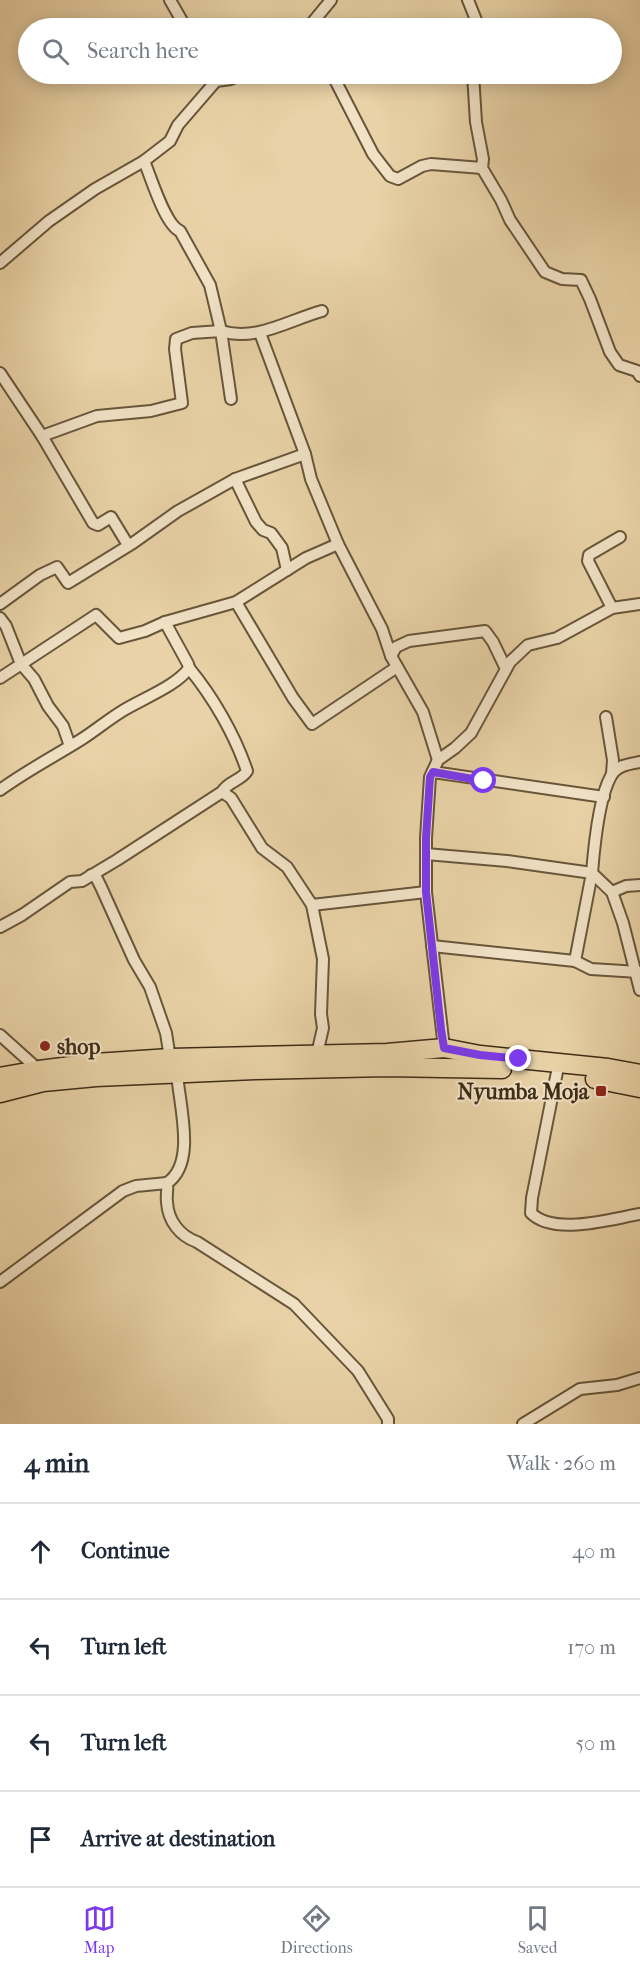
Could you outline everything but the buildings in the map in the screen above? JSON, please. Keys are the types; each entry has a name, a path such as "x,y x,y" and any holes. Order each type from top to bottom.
{"main road":[{"path":"0,1077 41,1076 317,1054 387,1053 444,1048 480,1055 608,1068 640,1074"},
{"path":"173,1065 481,1068 557,1072 640,1088"},
{"path":"0,1093 41,1076"}],"street":[{"path":"170,0 180,18"},
{"path":"317,18 331,0"},
{"path":"468,0 475,18"},
{"path":"0,263 49,221 94,189 144,160 170,141 178,124 209,84"},
{"path":"337,84 364,138 390,176 398,179 422,166 431,164 482,168"},
{"path":"474,84 476,122 483,159 482,168 510,220 545,272 562,279 581,280 610,352 619,365 637,371 640,376"},
{"path":"144,160 167,216 175,229 180,231 210,285 221,332 231,399"},
{"path":"42,435 97,416 151,411 182,403 175,349 176,339 192,333 221,332 232,335 260,333 322,311"},
{"path":"260,333 305,454 311,479 338,544 382,629 391,656 423,712 438,760"},
{"path":"0,373 42,435 93,523 98,525 111,517 128,545"},
{"path":"0,604 40,575 57,567 68,583 178,511 235,479 305,454"},
{"path":"235,479 256,522 263,530 271,533 282,548 287,570"},
{"path":"612,608 588,561 589,555 620,537"},
{"path":"0,678 96,615 119,638 145,631 165,622 236,602 306,558 338,544"},
{"path":"236,602 293,698 312,724 397,667"},
{"path":"444,1048 426,892 430,777 438,760 471,733 506,669 528,645 557,638 612,608 640,604"},
{"path":"0,618 6,626 21,664 34,679 48,706 63,726 70,746"},
{"path":"0,927 22,915 70,882 82,881 222,792 227,784 245,775 248,771 212,697 189,668 165,622"},
{"path":"391,656 396,647 409,641 485,631 506,669"},
{"path":"0,790 123,711 169,685 189,668"},
{"path":"576,961 604,797 612,774 613,760 606,717"},
{"path":"612,774 625,764 640,762"},
{"path":"433,772 604,797"},
{"path":"222,792 231,798 262,848 287,867 312,905 323,959 321,1014 323,1028 317,1054"},
{"path":"426,854 507,861 592,873 612,892 638,972 640,990"},
{"path":"0,1282 123,1191 136,1186 167,1183 179,1172 184,1156 173,1065 166,1033 150,987 134,960 96,877 91,875"},
{"path":"612,892 626,886 640,885"},
{"path":"312,905 426,892"},
{"path":"432,946 576,961 591,969 638,972"},
{"path":"0,1035 41,1076"},
{"path":"557,1072 532,1198 531,1214 539,1221 571,1225 640,1214"},
{"path":"167,1183 166,1200 169,1218 186,1238 222,1257 294,1304 358,1371 388,1419 388,1424"},
{"path":"523,1424 580,1389 617,1385 640,1378"}],"place":[{"name":"shop","path":"45,1046"},
{"name":"Nyumba Moja","path":"601,1091"}],"route":[{"path":"484,781 433,772 430,777 426,838 426,892 441,1029 444,1048 519,1059"}]}
